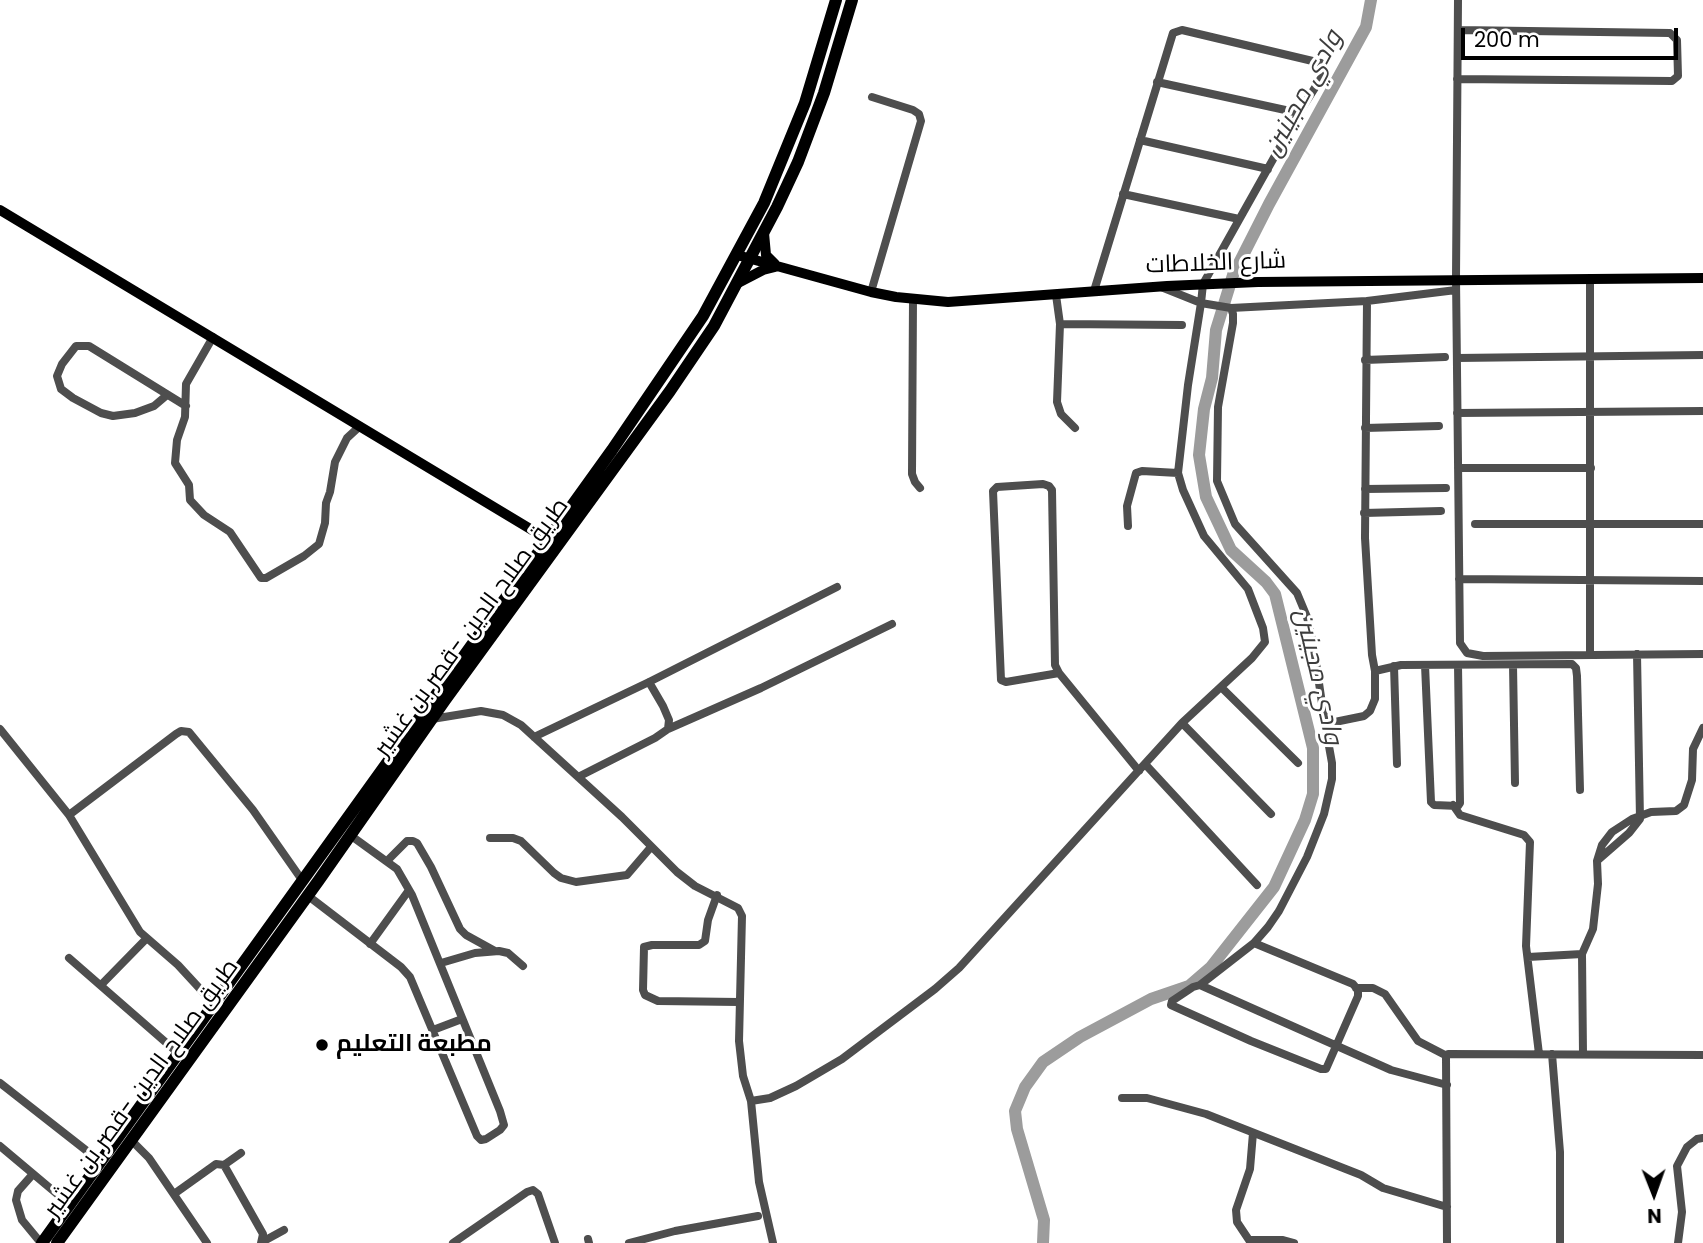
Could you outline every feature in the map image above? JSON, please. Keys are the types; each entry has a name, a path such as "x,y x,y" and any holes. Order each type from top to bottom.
{"highway":[{"path":"42,1243 612,450 703,316 764,202 805,103 836,0"},
{"name":"طريق صلاح الدين -قصر بن غشير","path":"57,1243 714,326 764,233 814,123 852,0"},
{"path":"703,316 714,326"}],"main road":[{"path":"0,210 547,539"},
{"path":"736,284 777,266 766,255 764,233"},
{"name":"شارع الخلاطات","path":"737,255 871,292 948,302 1158,286 1258,282 1456,284 1703,278"}],"street":[{"path":"1458,0 1456,284 1460,643 1467,653 1483,656 1703,654"},
{"path":"751,1101 769,1098 842,1059 959,968 1182,723 1263,647 1265,638 1248,589 1205,536 1190,509 1178,473 1203,284 1298,113 1323,75 1324,66 1321,63 1182,30 1173,33 1094,291"},
{"path":"1457,79 1672,81 1678,76 1677,40 1671,33 1458,30"},
{"path":"1157,82 1298,113"},
{"path":"871,292 921,121 919,114 913,110 872,97"},
{"path":"1140,140 1268,169"},
{"path":"1123,194 1239,219"},
{"path":"1590,279 1590,655"},
{"path":"1158,286 1201,303 1231,308 1367,301 1456,284"},
{"path":"1056,295 1060,324 1057,402 1060,414 1075,428"},
{"path":"913,299 912,474 920,488"},
{"path":"1325,724 1356,719 1370,711 1375,699 1364,513 1367,301"},
{"path":"1231,308 1233,323 1218,407 1217,481 1235,524 1297,593 1307,617 1332,763 1330,788 1324,814 1307,857 1273,919 1254,943 1200,985 1172,1001 1171,1005 1240,1036 1326,1069 1358,996 1356,988 1353,984 1254,943"},
{"path":"1060,324 1182,325"},
{"path":"213,337 189,378 186,405 174,456 175,463 189,485 190,500 204,515 230,532 261,578 266,578 293,563 319,544 326,523 326,503 335,462 347,438 359,426"},
{"path":"167,395 154,406 135,413 101,413 61,389 57,376 62,364 76,346 89,346 186,405"},
{"path":"1457,358 1703,355"},
{"path":"1365,360 1445,357"},
{"path":"1457,413 1703,411"},
{"path":"1365,428 1439,426"},
{"path":"1458,468 1591,468"},
{"path":"1128,526 1127,506 1136,474 1142,471 1178,473"},
{"path":"1059,673 1006,682 1001,680 993,491 997,487 1043,484 1052,490 1054,649 1055,665 1059,673 1142,767 1257,885"},
{"path":"1365,489 1446,488"},
{"path":"1364,513 1441,512"},
{"path":"1475,524 1703,524"},
{"path":"1459,579 1703,580"},
{"path":"534,737 837,587"},
{"path":"578,777 668,729 761,688 892,624"},
{"path":"1637,654 1640,815"},
{"path":"1375,671 1394,666 1426,665 1569,663 1576,667 1580,790"},
{"path":"1426,665 1431,802 1434,805 1458,806 1458,665"},
{"path":"1513,665 1515,783"},
{"path":"1394,666 1397,764"},
{"path":"649,682 669,720 668,729"},
{"path":"1221,687 1298,763"},
{"path":"432,719 481,711 493,712 521,725 677,872 695,886 734,905 742,916 739,1002 741,1062 751,1101 759,1182 773,1243"},
{"path":"1182,723 1272,814"},
{"path":"1583,1054 1582,954 1592,929 1598,884 1597,861 1606,838 1640,815 1676,811 1684,806 1692,780 1692,749 1703,728"},
{"path":"0,729 69,816 141,932 178,965 213,1003"},
{"path":"69,816 176,734 189,732 253,810 302,880"},
{"path":"1453,805 1460,815 1528,838 1531,846 1526,929 1539,1054"},
{"path":"307,895 401,967 410,977 477,1136 481,1140 486,1139 500,1130 504,1122 410,890 397,869 350,835"},
{"path":"490,838 505,837 521,841 554,873 576,882 627,875 651,847"},
{"path":"387,861 407,841 416,843 431,867 460,929 495,951"},
{"path":"370,944 410,890"},
{"path":"717,895 708,920 705,941 699,945 644,947 643,990 645,995 658,1001 739,1002"},
{"path":"101,985 147,938"},
{"path":"441,963 475,953 495,951 508,953 523,966"},
{"path":"1528,957 1582,954"},
{"path":"69,958 178,1053"},
{"path":"1200,985 1391,1070 1447,1085"},
{"path":"1356,988 1373,988 1385,994 1418,1041 1447,1056 1703,1055"},
{"path":"433,1030 462,1019"},
{"path":"1552,1054 1560,1152 1560,1243"},
{"path":"1447,1056 1447,1243"},
{"path":"0,1083 100,1162"},
{"path":"1122,1097 1147,1098 1206,1114 1361,1175 1383,1188 1447,1207"},
{"path":"1253,1133 1251,1169 1236,1210 1237,1222 1249,1240 1283,1240 1294,1243"},
{"path":"1678,1243 1682,1208 1677,1166 1687,1147 1703,1138"},
{"path":"131,1140 149,1158 207,1243"},
{"path":"0,1146 69,1204"},
{"path":"174,1194 216,1164 224,1165 241,1153"},
{"path":"224,1165 261,1230 262,1242 284,1230"},
{"path":"33,1174 18,1192 16,1200 22,1220 42,1243"},
{"path":"453,1243 533,1190 538,1194 555,1243"},
{"path":"629,1243 675,1231 758,1216"}],"waterway":[{"name":"وادي مجينين","path":"1043,1243 1044,1220 1017,1129 1015,1111 1025,1087 1043,1062 1080,1037 1151,999 1189,986 1211,967 1274,887 1305,820 1313,794 1313,748 1275,594 1266,582 1231,550 1206,497 1199,455 1204,409 1212,378 1216,330 1233,275 1366,27 1371,0"}],"place":[{"name":"مطبعة التعليم","path":"322,1045"}]}
